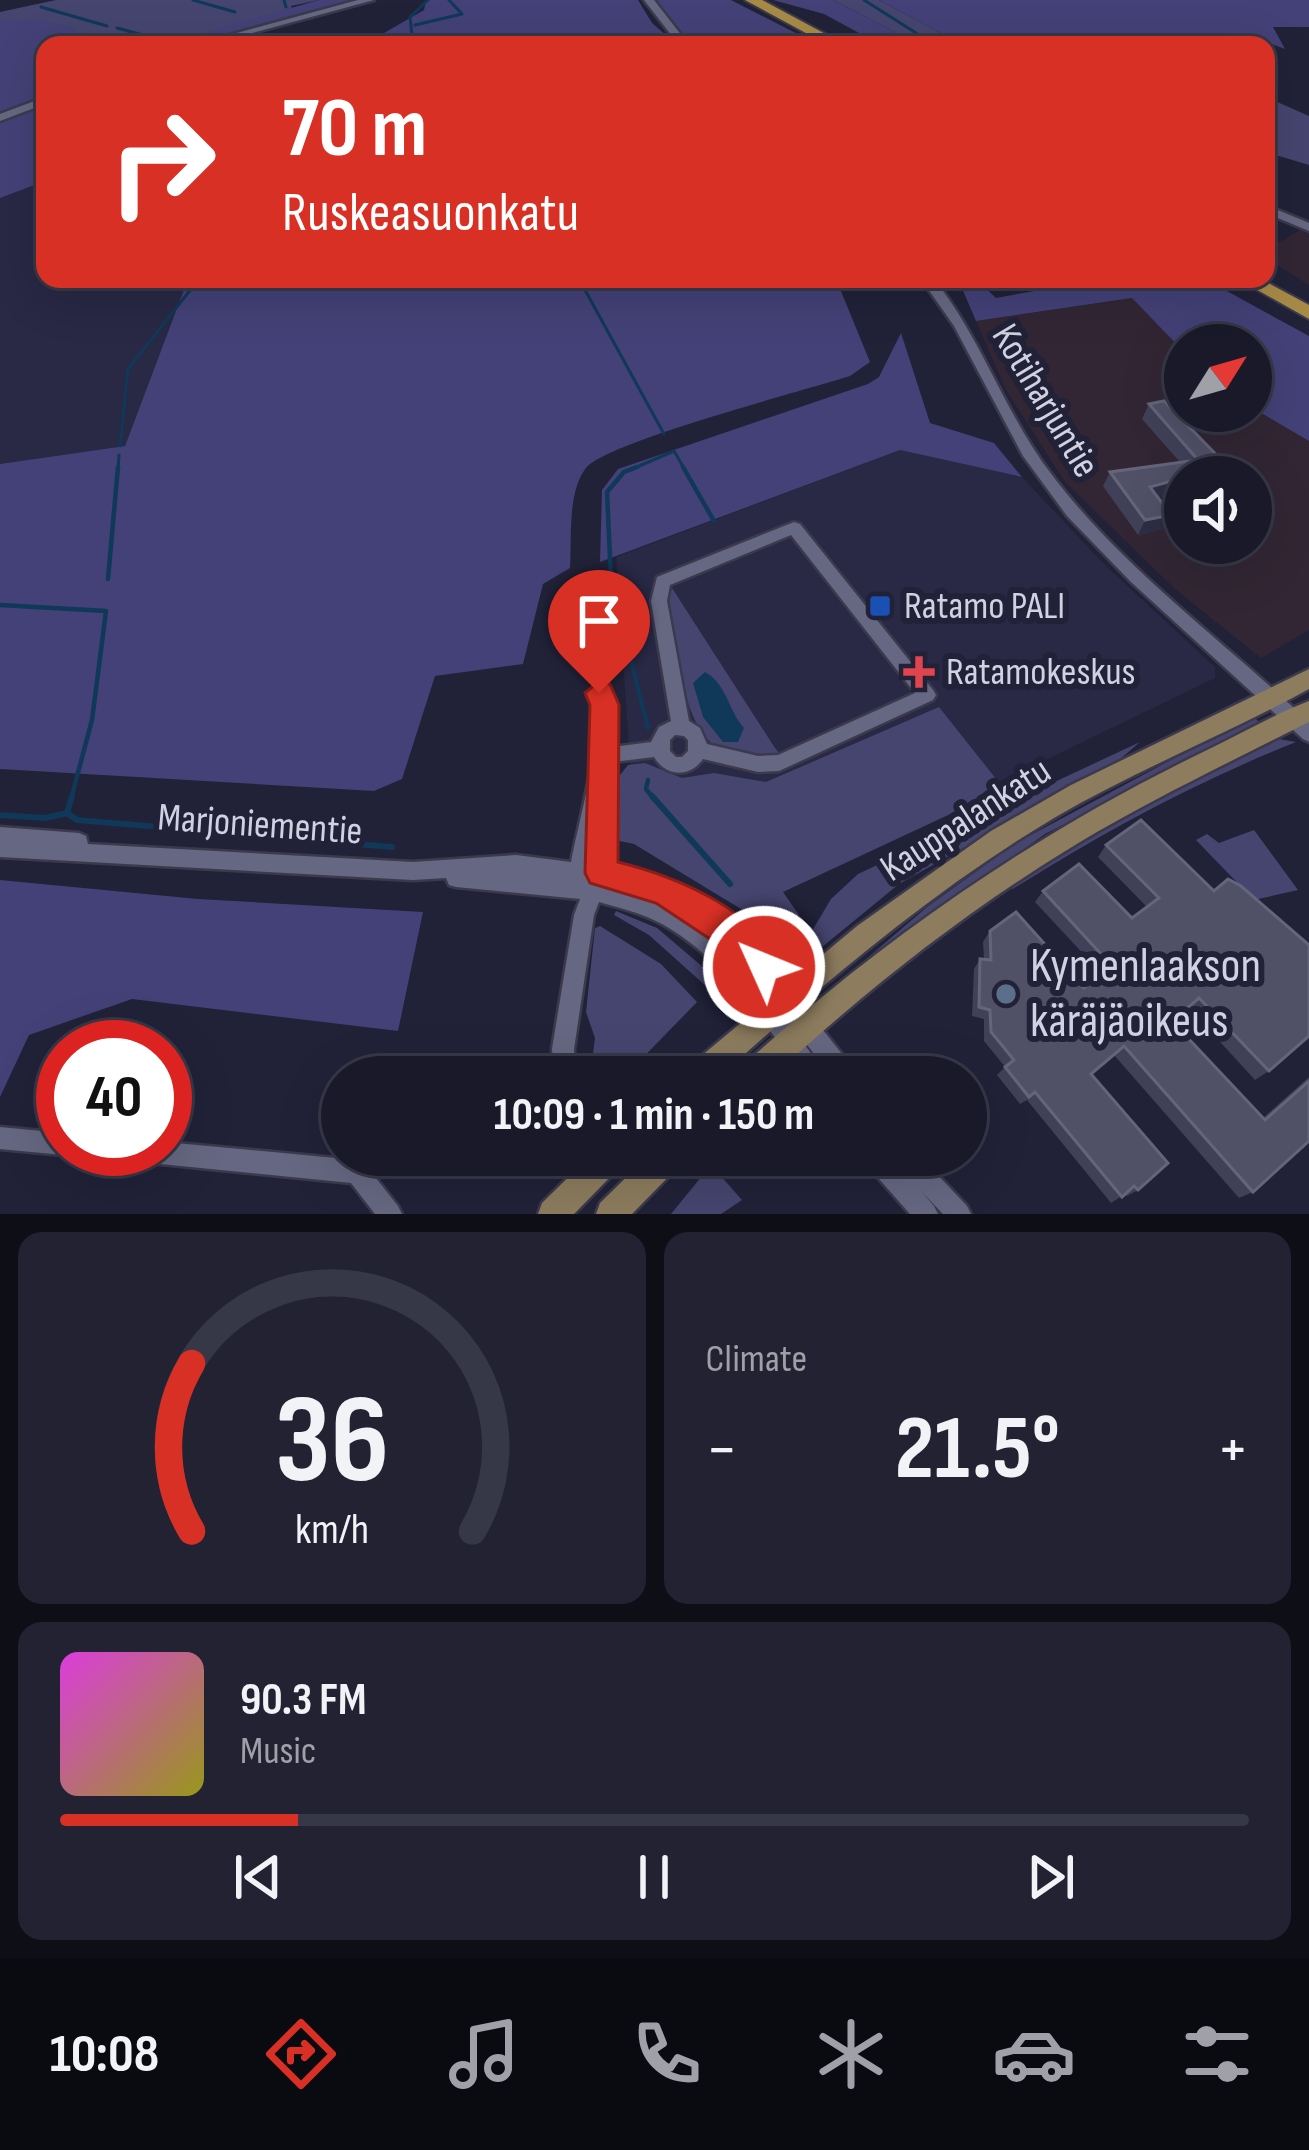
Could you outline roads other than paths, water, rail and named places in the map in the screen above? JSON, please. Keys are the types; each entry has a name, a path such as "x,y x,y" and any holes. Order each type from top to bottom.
{"highway":[{"path":"752,0 822,36"},
{"path":"1263,288 1309,313"}],"main road":[{"name":"Kauppalankatu","path":"722,1056 866,932 987,846 1068,799 1309,678"},
{"name":"Kauppalankatu","path":"775,1056 909,944 1017,868 1153,789 1304,721"},
{"path":"553,1214 591,1176"},
{"path":"610,1214 649,1176"}],"street":[{"path":"231,36 369,0"},
{"path":"649,0 677,36"},
{"path":"0,118 36,104"},
{"path":"1275,213 1309,227"},
{"name":"Kotiharjuntie","path":"935,288 956,312 1005,415 1064,501 1304,721"},
{"path":"949,288 956,312"},
{"path":"681,729 659,601 663,581 794,528 927,695 779,763 758,764 700,750"},
{"path":"584,901 601,873 604,705 599,693"},
{"path":"658,748 665,733 681,729 696,736 700,750"},
{"path":"601,756 658,748 677,764 690,762 700,750"},
{"path":"564,1056 584,901 577,870 601,756"},
{"name":"Marjoniementie","path":"0,836 82,843 102,851"},
{"name":"Marjoniementie","path":"0,848 413,871 526,882 584,901 632,901 671,917 777,1007"},
{"name":"Marjoniementie","path":"413,871 516,864 650,883 720,925 752,953 777,1007"},
{"path":"777,1007 822,1056"},
{"path":"799,1035 808,1056"},
{"path":"0,1138 36,1141"},
{"path":"192,1156 357,1172 390,1214"},
{"path":"892,1176 926,1214"},
{"path":"923,1176 959,1214"}],"water":[{"path":"705,672 718,683 744,728 738,742 723,742 703,717 693,683"}],"waterway":[{"path":"193,0 235,12"},
{"path":"284,0 286,7"},
{"path":"412,36 410,17 428,0"},
{"path":"415,25 462,14 449,0"},
{"path":"864,0 921,36"},
{"path":"41,7 107,26"},
{"path":"117,28 147,36"},
{"path":"120,446 128,369 192,288"},
{"path":"584,288 664,434"},
{"path":"637,467 674,451 685,470"},
{"path":"118,470 119,455"},
{"path":"108,579 118,467"},
{"path":"630,470 637,467"},
{"path":"637,467 624,472 607,492 611,579 628,602 631,661 648,728"},
{"path":"683,467 714,521"},
{"path":"0,605 106,611 92,720 71,799"},
{"path":"648,780 646,789 654,799"},
{"path":"67,813 72,796"},
{"path":"652,796 730,884"},
{"path":"0,815 45,818 67,813"},
{"path":"67,813 77,820 392,847"}],"place":[{"name":"Ratamo PALI","path":"880,606"},
{"name":"Ratamokeskus","path":"919,672"},
{"name":"Kymenlaakson käräjäoikeus","path":"1006,994"}]}
